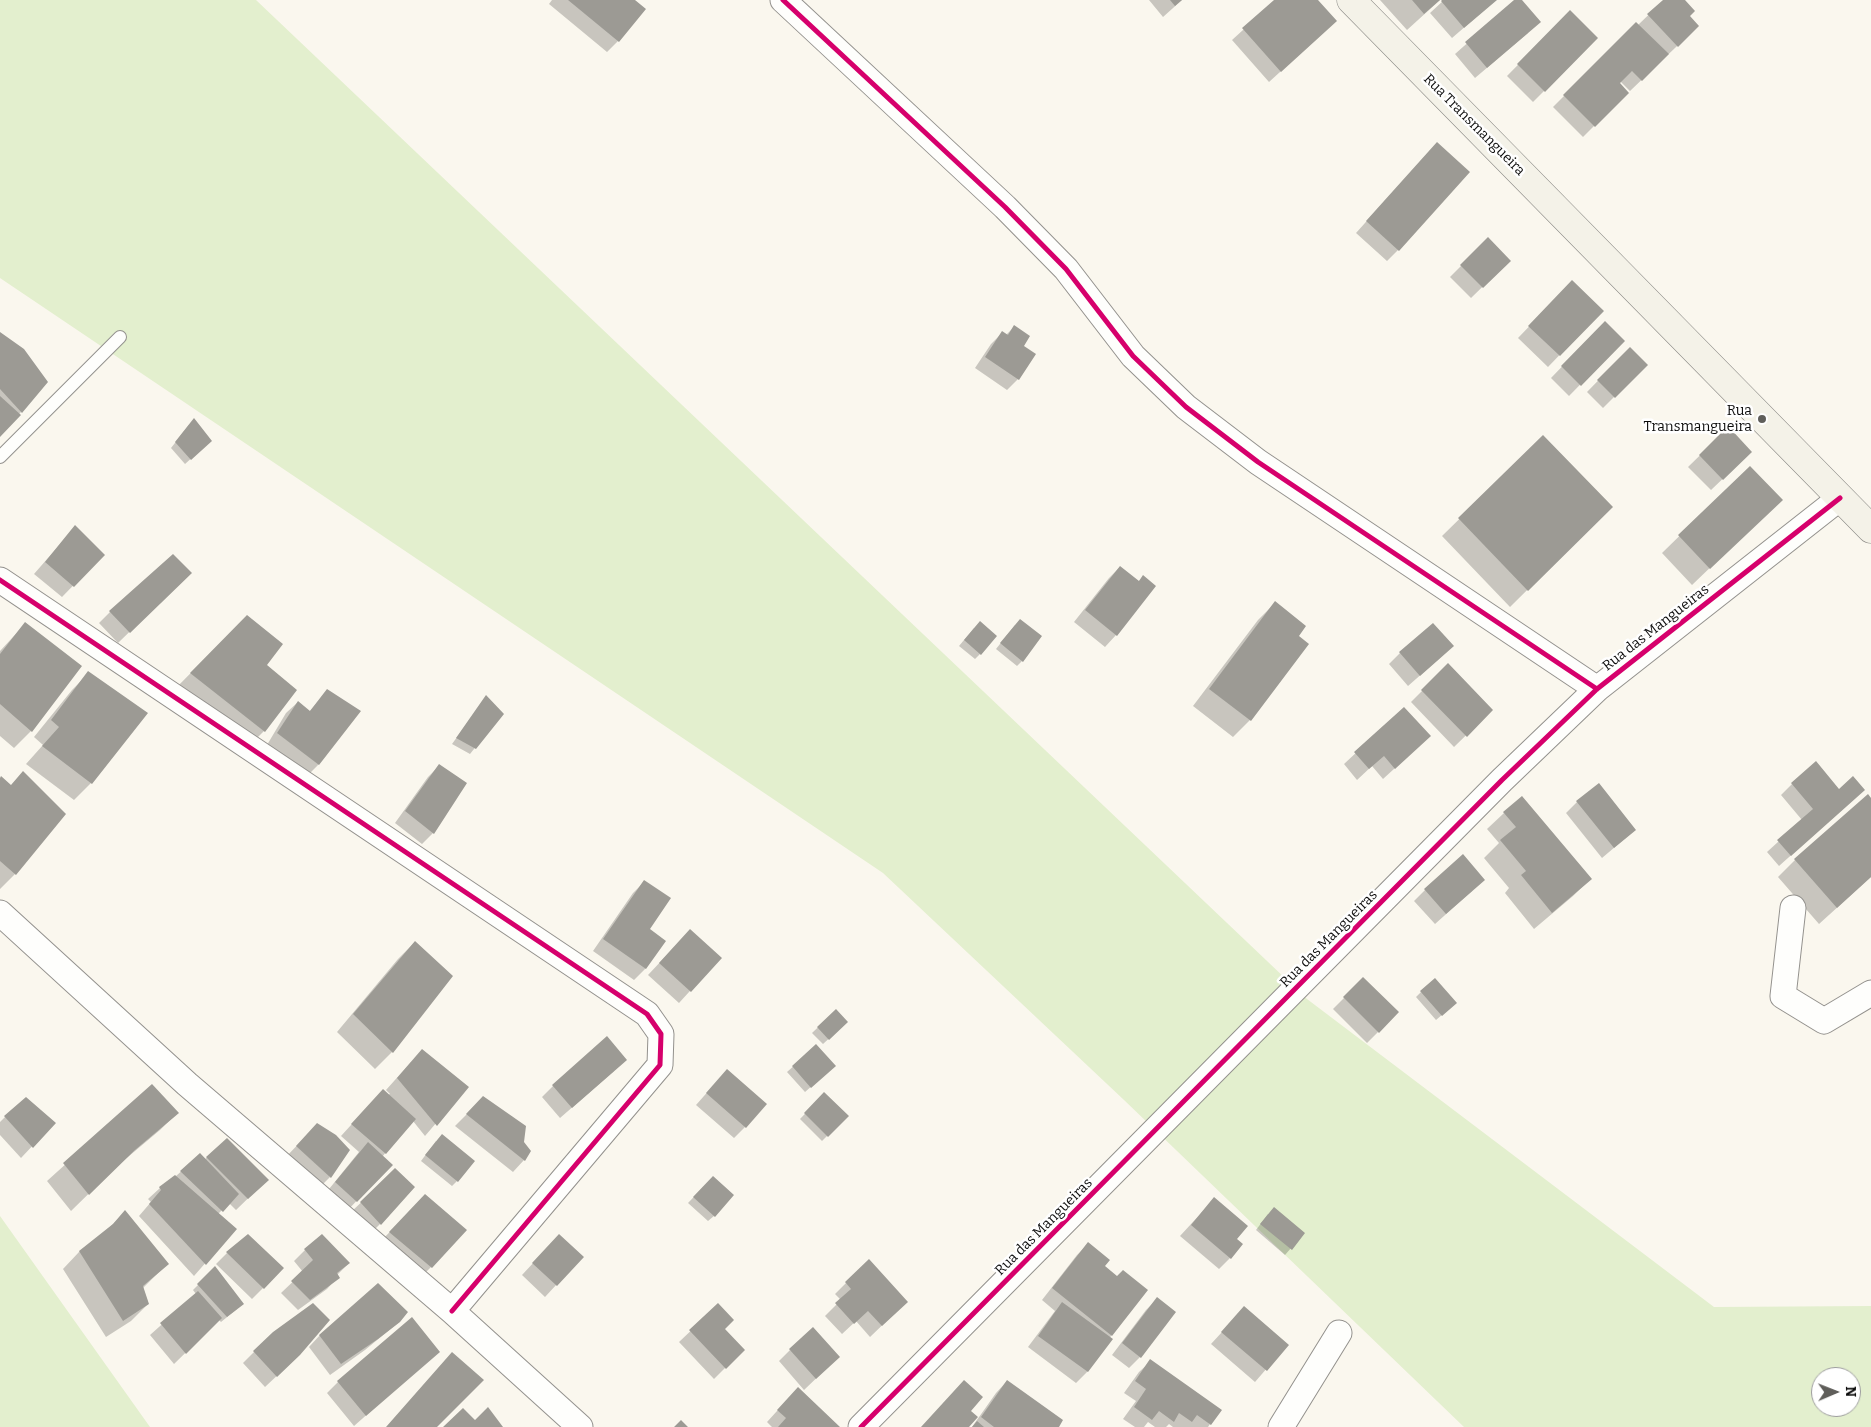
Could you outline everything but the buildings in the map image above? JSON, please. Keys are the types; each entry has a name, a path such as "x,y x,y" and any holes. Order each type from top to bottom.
{"street":[{"path":"783,0 1032,234 1066,269 1134,356 1186,407 1258,462 1597,689"},
{"name":"Rua Transmangueira","path":"1351,0 1871,529"},
{"name":"Rua das Mangueiras","path":"861,1427 1134,1154 1502,780 1597,689 1840,498"},
{"path":"0,580 646,1014 661,1034 660,1064 452,1311"},
{"path":"1793,908 1783,996 1824,1020 1871,993"},
{"path":"0,913 187,1084 452,1311 580,1427"},
{"path":"1281,1427 1339,1333"}],"lane":[{"path":"0,457 120,337"}],"green space":[{"path":"0,0 256,0 1307,999 1714,1307 1871,1306 1871,1427 1464,1427 1124,1100 883,873 0,278"},
{"path":"0,1216 150,1427 0,1427"}],"cycle path":[{"path":"783,0 1005,207 1066,269 1133,356 1186,407 1258,462 1597,689"},
{"path":"861,1427 1502,780 1597,689 1840,498"},
{"path":"0,580 647,1014 661,1034 660,1065 452,1311"}],"place":[{"name":"Rua Transmangueira","path":"1762,419"}]}
